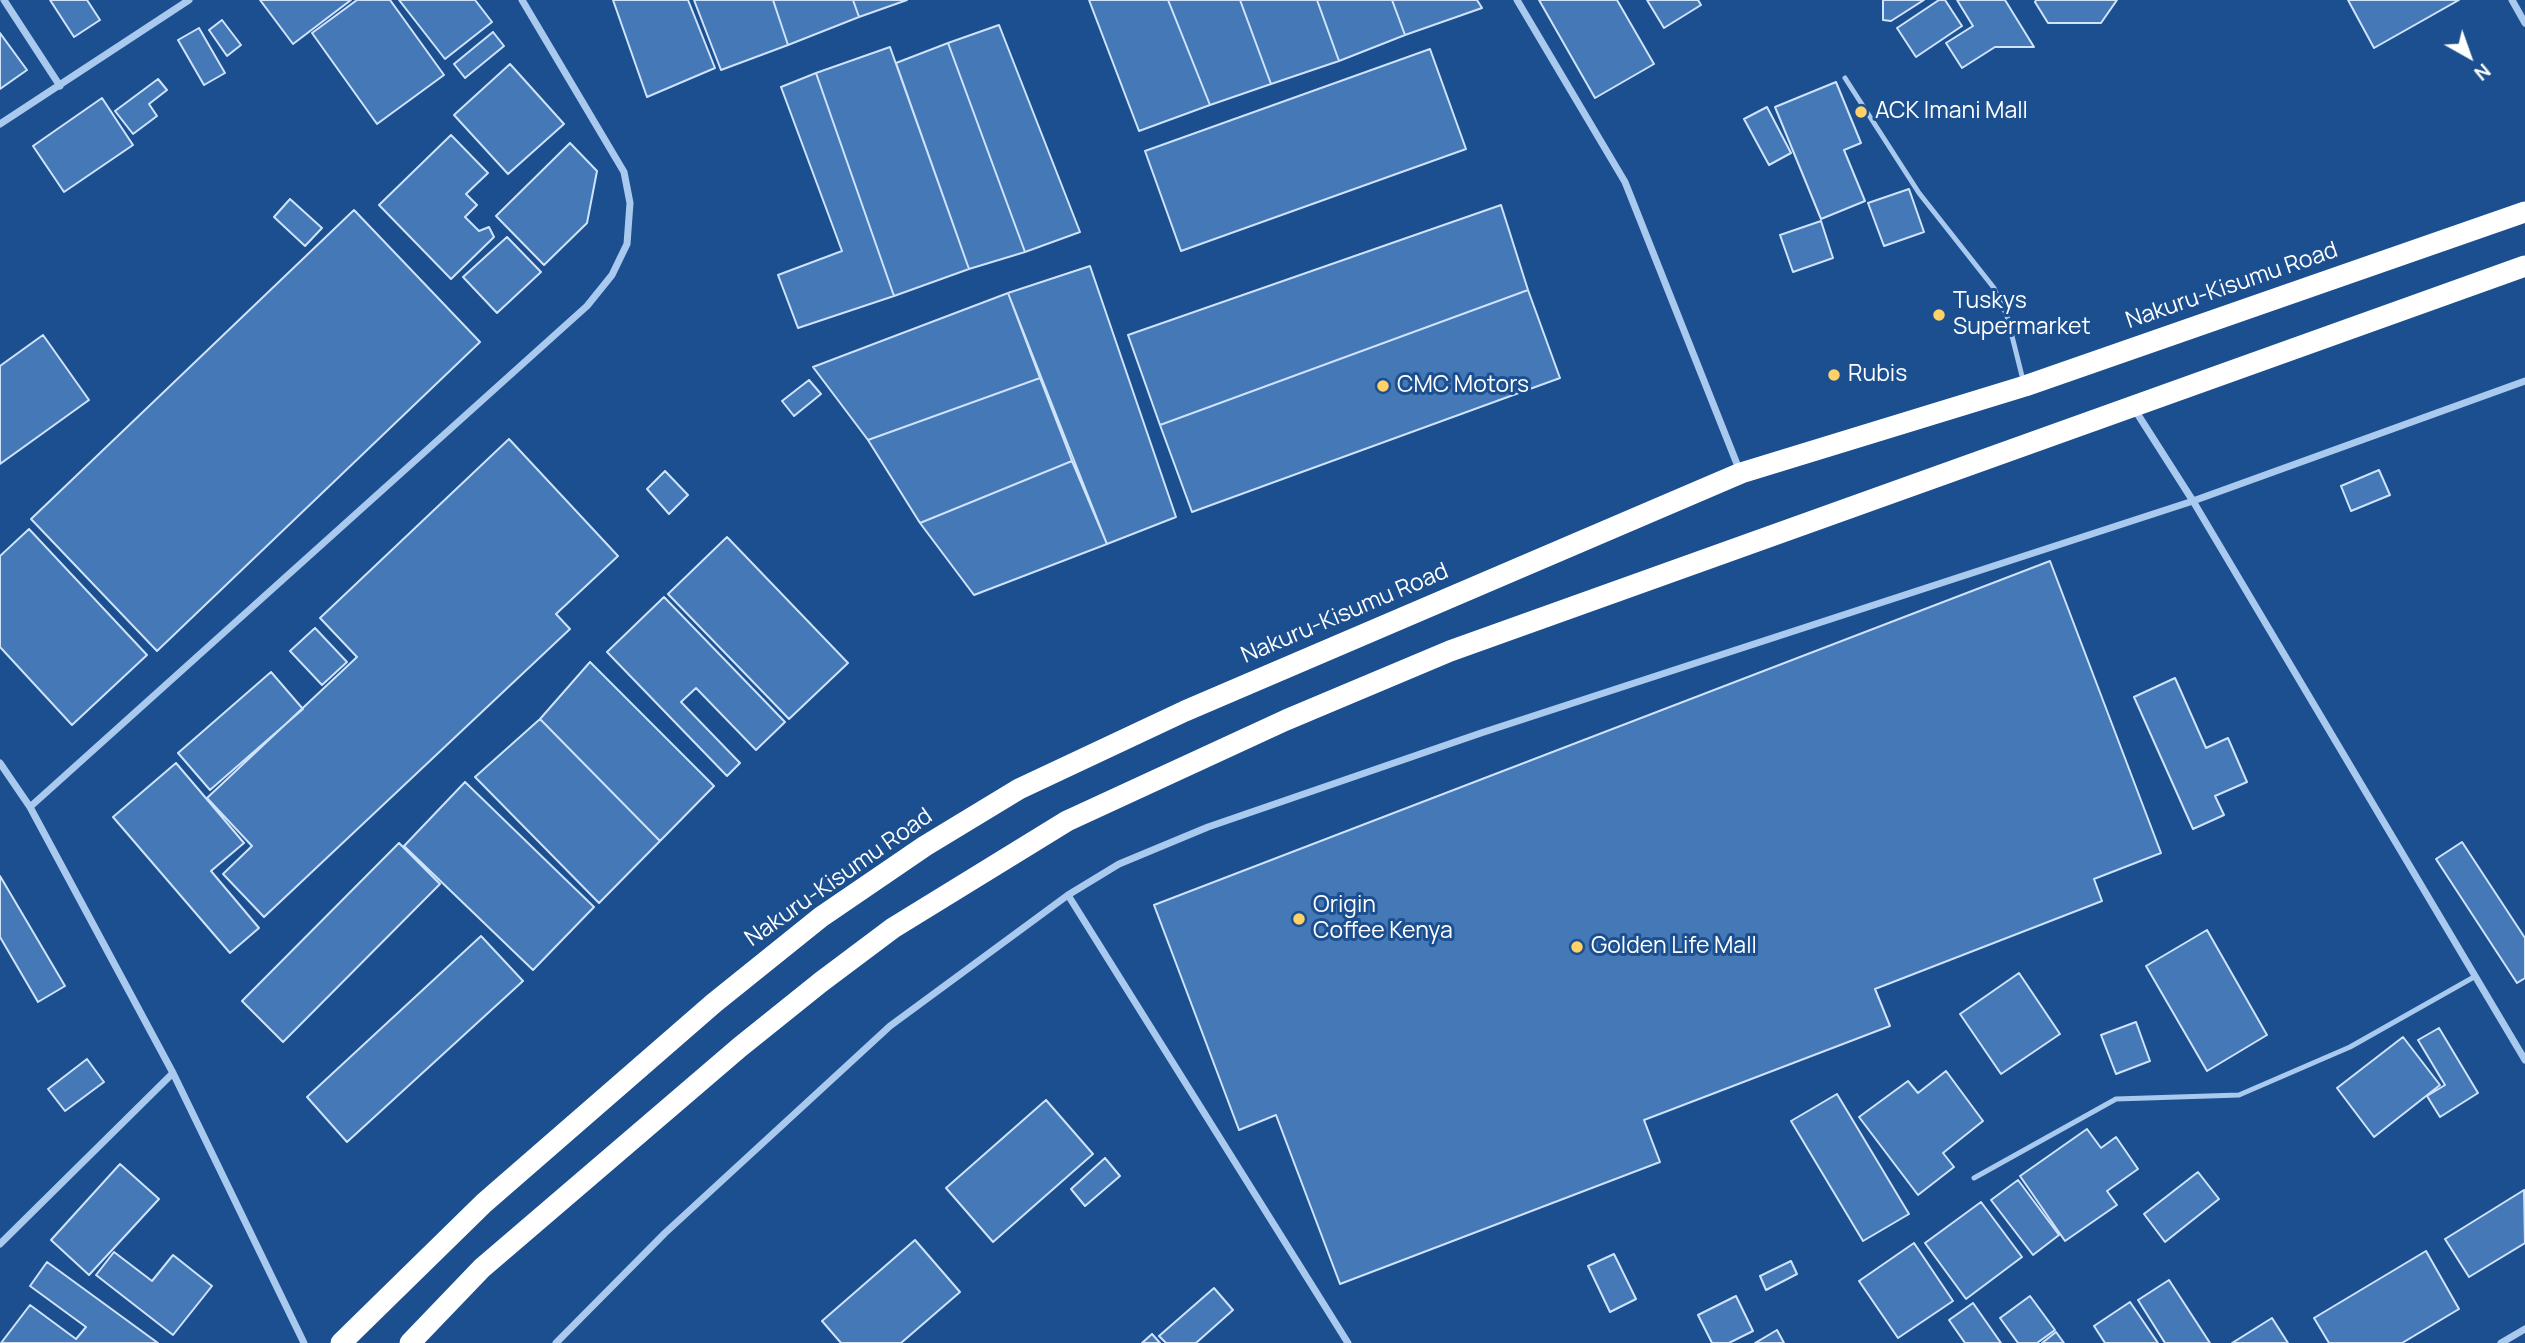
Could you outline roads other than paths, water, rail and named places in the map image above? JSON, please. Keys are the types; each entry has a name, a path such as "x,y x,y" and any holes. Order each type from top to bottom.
{"highway":[{"name":"Nakuru-Kisumu Road","path":"341,1343 484,1203 714,1003 821,918 925,846 1019,789 1185,711 1741,473 2025,386 2525,212"},
{"path":"410,1343 482,1268 740,1047 821,982 893,928 1067,821 1286,720 1450,652 2525,266"}],"street":[{"path":"4,0 60,86"},
{"path":"0,124 190,0"},
{"path":"30,807 587,306 612,275 627,244 631,202 624,172 522,0"},
{"path":"1517,0 1625,182 1741,473"},
{"path":"2512,0 2525,23"},
{"path":"556,1343 665,1233 890,1026 1068,895 1119,864 1208,827 1481,733 2193,501 2525,381"},
{"path":"2133,407 2193,501 2525,1060"},
{"path":"0,763 30,807 173,1073 304,1343"},
{"path":"1068,895 1349,1343"},
{"path":"0,1244 173,1073"},
{"path":"2501,1343 2525,1329"}],"lane":[{"path":"1845,78 1919,193 1994,288 2007,316 2025,386"},
{"path":"1974,1178 2116,1099 2239,1095 2350,1046 2474,977"}],"place":[{"name":"ACK Imani Mall","path":"1861,112"},
{"name":"Tuskys Supermarket","path":"1939,315"},
{"name":"Rubis","path":"1834,375"},
{"name":"CMC Motors","path":"1383,386"},
{"name":"Origin Coffee Kenya","path":"1299,919"},
{"name":"Golden Life Mall","path":"1577,947"}]}
